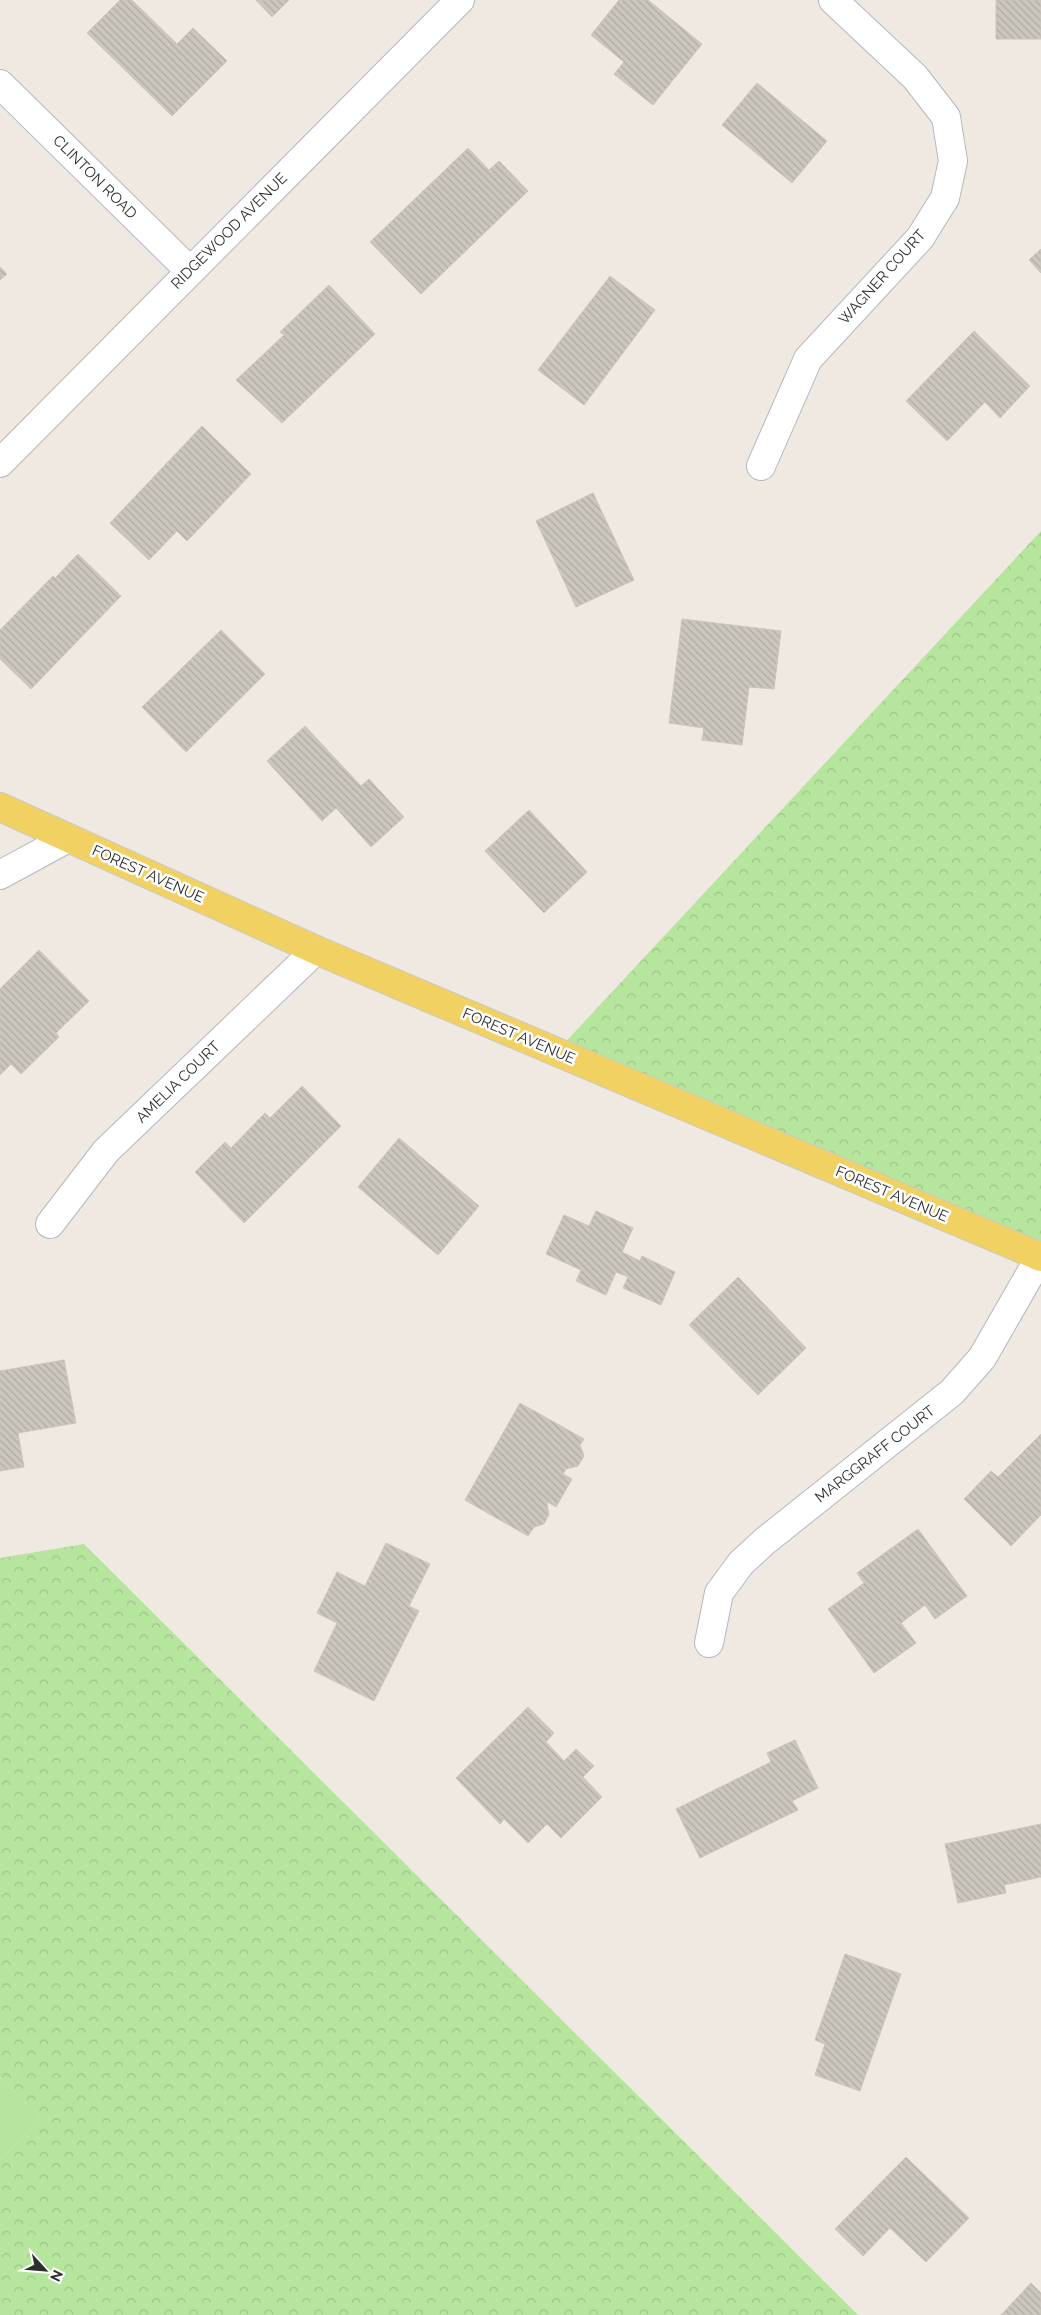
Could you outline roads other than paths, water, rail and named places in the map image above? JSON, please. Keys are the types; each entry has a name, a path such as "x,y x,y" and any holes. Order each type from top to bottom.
{"main road":[{"name":"FOREST AVENUE","path":"0,808 316,950 1040,1257"}],"street":[{"name":"RIDGEWOOD AVENUE","path":"0,463 460,0"},
{"name":"WAGNER COURT","path":"761,466 808,359 920,238 945,198 953,160 946,117 915,77 833,0"},
{"name":"CLINTON ROAD","path":"0,84 190,271"},
{"path":"0,875 68,838"},
{"name":"AMELIA COURT","path":"50,1224 106,1151 316,950"},
{"name":"MARGGRAFF COURT","path":"709,1643 719,1593 742,1563 765,1541 952,1392 982,1358 1040,1257"}]}
